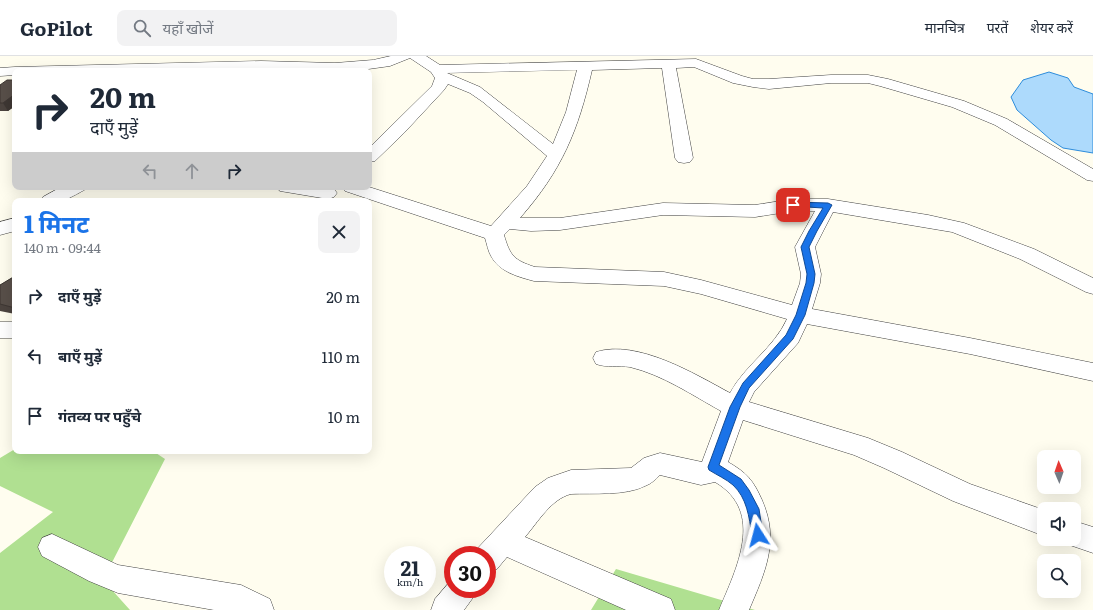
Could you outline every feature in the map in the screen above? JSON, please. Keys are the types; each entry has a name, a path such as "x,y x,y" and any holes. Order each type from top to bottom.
{"street":[{"path":"142,68 263,65 365,65 384,63 405,56"},
{"path":"416,56 439,73 475,90 488,99 556,155"},
{"path":"668,63 684,158"},
{"path":"439,73 586,65 696,63 725,76 753,83 769,84 868,79 958,104 987,116 1008,126 1093,176"},
{"path":"586,65 575,110 549,169 524,204 500,228 500,254 514,268 534,274 664,279 701,287 800,315 970,346 1093,372"},
{"path":"0,72 12,71"},
{"path":"372,154 431,97 439,86 442,78 439,73"},
{"path":"54,198 68,190"},
{"path":"304,190 327,194"},
{"path":"362,190 500,228 560,224 663,209 756,211 793,205 828,205 928,220 957,227 1027,254 1093,287"},
{"path":"496,549 544,495 557,486 571,482 627,480 637,478 653,466 660,464 701,474 712,471 735,407 746,386 790,337 800,315 810,279 810,265 805,247 828,205"},
{"path":"0,230 12,225"},
{"path":"0,330 12,330"},
{"path":"604,358 629,358 671,372 735,407 764,418 859,446 893,460 962,493 1037,520"},
{"path":"713,467 738,482 746,494 754,509 758,535 754,562 734,610"},
{"path":"1081,536 1093,540"},
{"path":"52,547 118,579 244,607"},
{"path":"496,550 660,610"},
{"path":"446,610 455,598"}],"green space":[{"path":"12,451 12,454 158,454 165,459 103,580 130,610 0,610 0,553 53,512 0,486 0,458"},
{"path":"616,569 755,610 591,610"}],"water":[{"path":"1049,72 1068,78 1074,87 1093,94 1093,153 1063,148 1051,140 1017,110 1011,97 1023,80"}],"building":[{"path":"7,80 12,80 12,96 3,103 0,103 0,85"},
{"path":"12,278 12,307 0,304 0,285"}],"route":[{"path":"758,535 754,509 746,494 738,482 713,467 735,407 746,386 758,370 790,337 800,315 810,283 810,265 805,247 828,205 793,205"}]}
